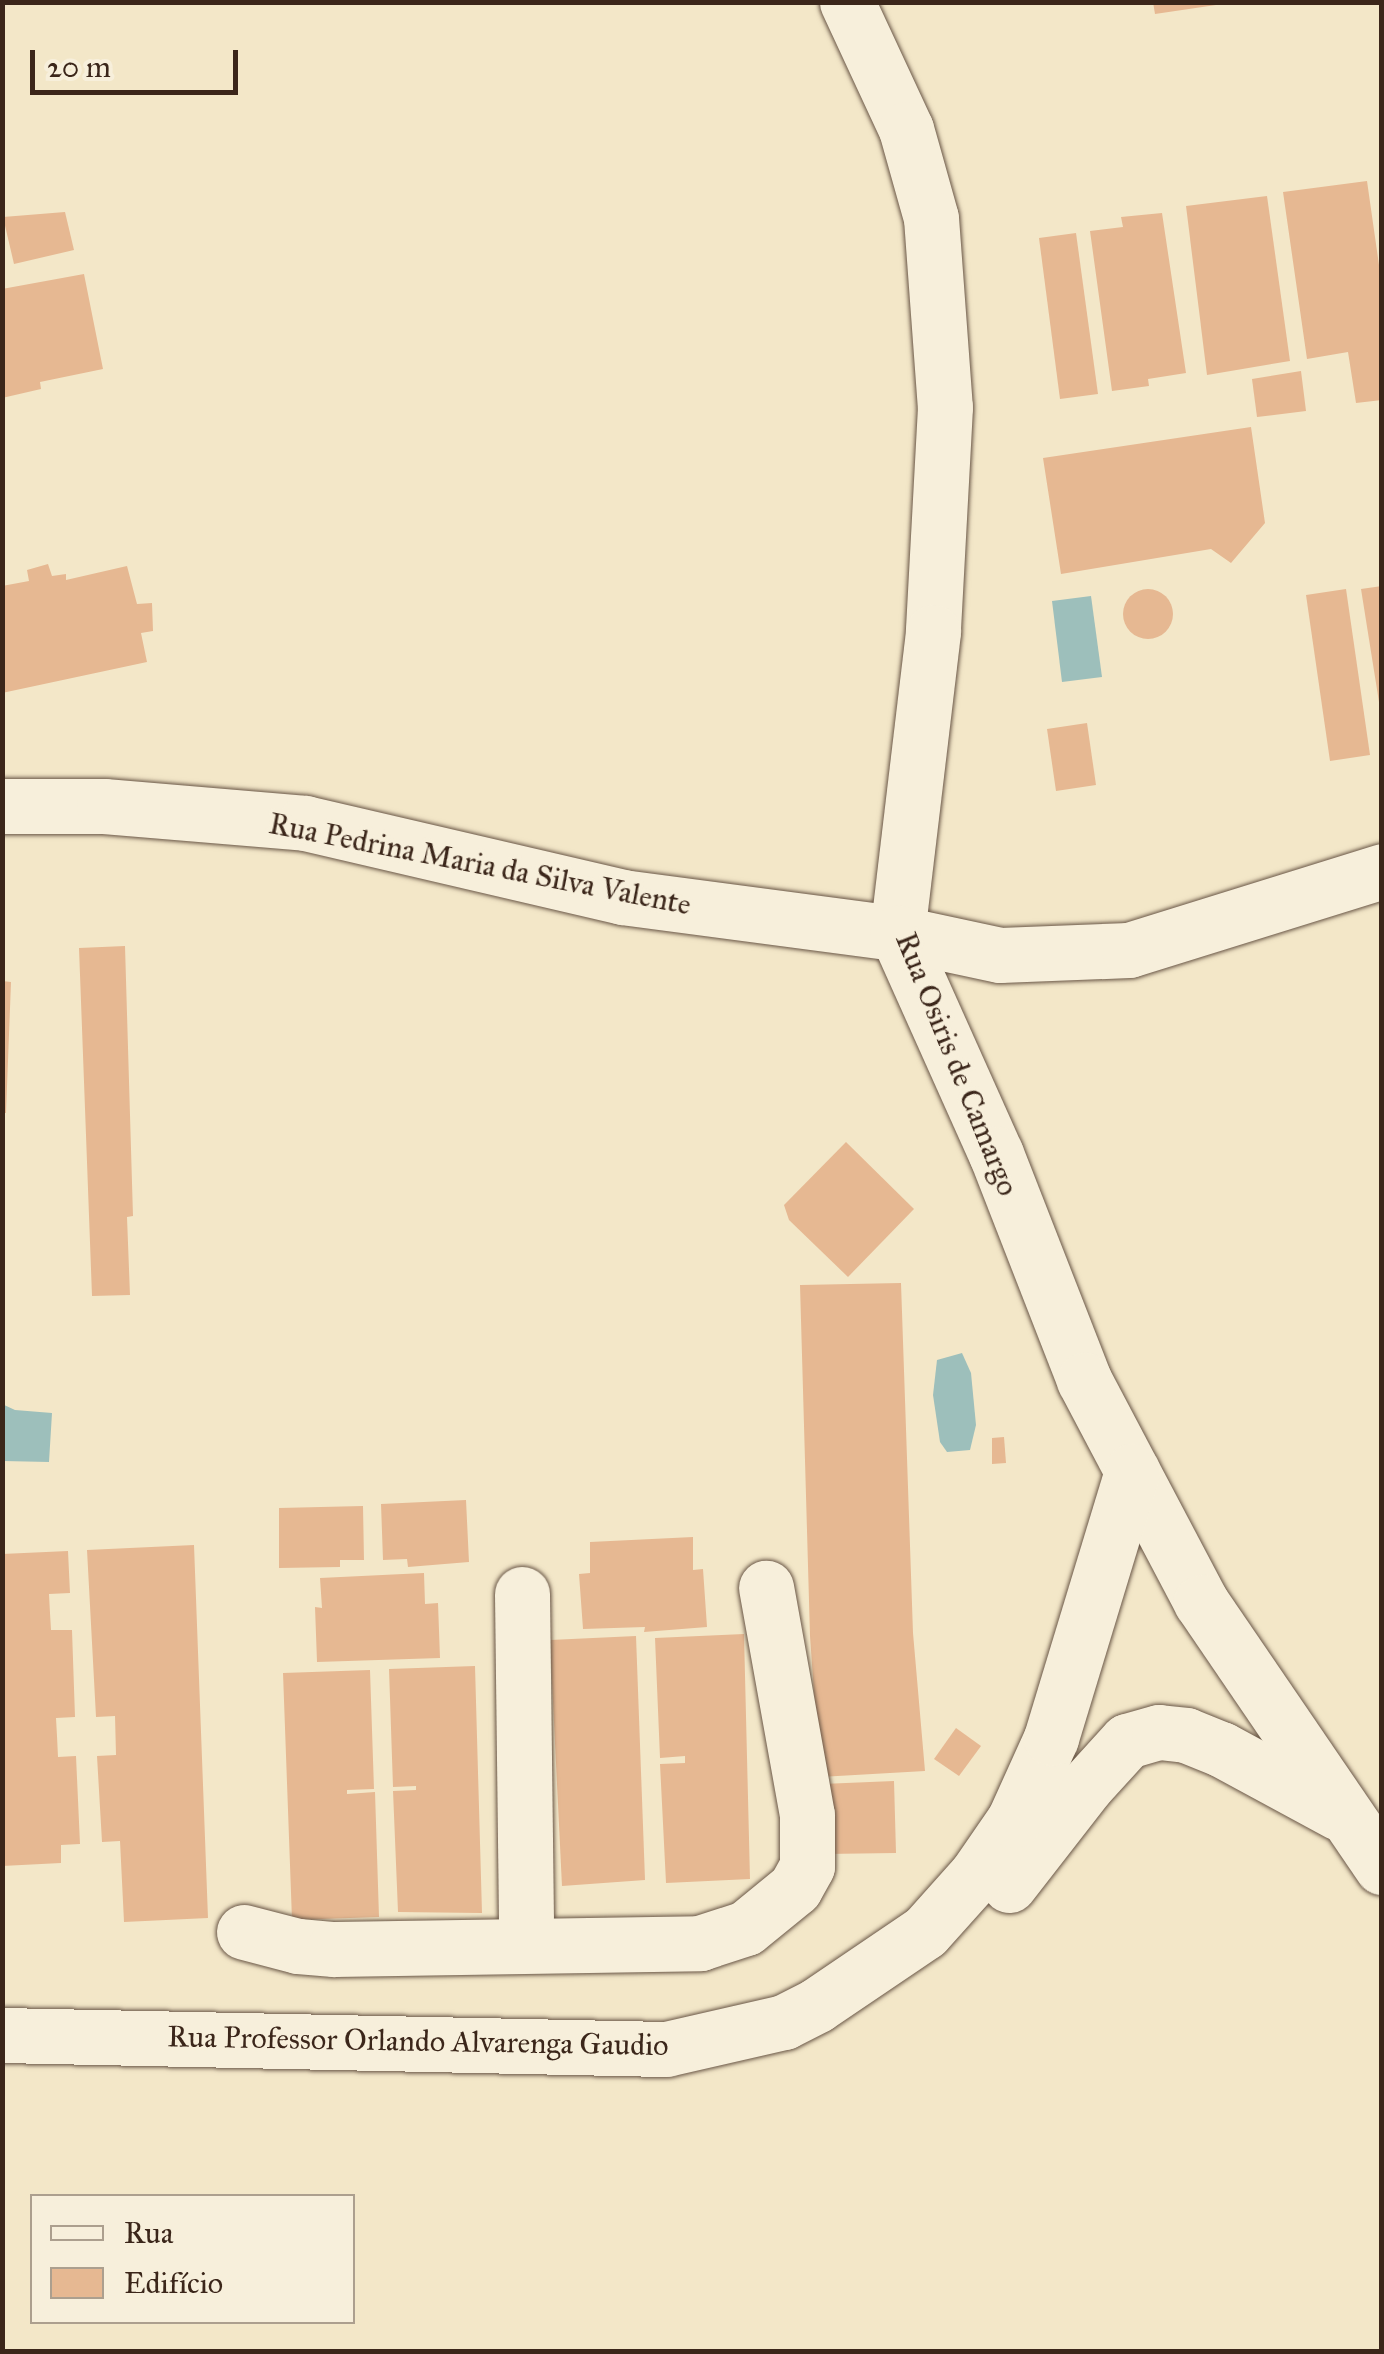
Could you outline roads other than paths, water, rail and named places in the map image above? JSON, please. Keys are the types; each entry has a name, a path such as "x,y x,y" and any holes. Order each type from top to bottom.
{"street":[{"name":"Rua Osiris de Camargo","path":"847,2 906,129 932,218 944,408 933,632 898,932 996,1154 1084,1380 1201,1602 1382,1867"},
{"name":"Rua Pedrina Maria da Silva Valente","path":"2,806 104,806 304,823 622,898 898,932 1000,955 1129,950 1382,871"},
{"name":"Rua Professor Orlando Alvarenga Gaudio","path":"924,1932 976,1875 1014,1820 1044,1755 1080,1652 1132,1470"},
{"path":"244,1932 298,1946 334,1949 526,1942 700,1942 746,1928 795,1888 808,1866 807,1815 766,1588"},
{"path":"522,1594 526,1942"},
{"name":"Rua Professor Orlando Alvarenga Gaudio","path":"2,2035 666,2049 784,2022 817,2005 924,1932 982,1908 1014,1880 1068,1808 1127,1741 1159,1732 1186,1735 1349,1818"}],"water":[{"path":"1091,596 1102,677 1062,682 1052,601"},
{"path":"962,1353 971,1373 976,1425 970,1450 947,1452 940,1442 933,1395 937,1360"},
{"path":"2,1404 15,1410 52,1413 49,1462 3,1461"}]}
